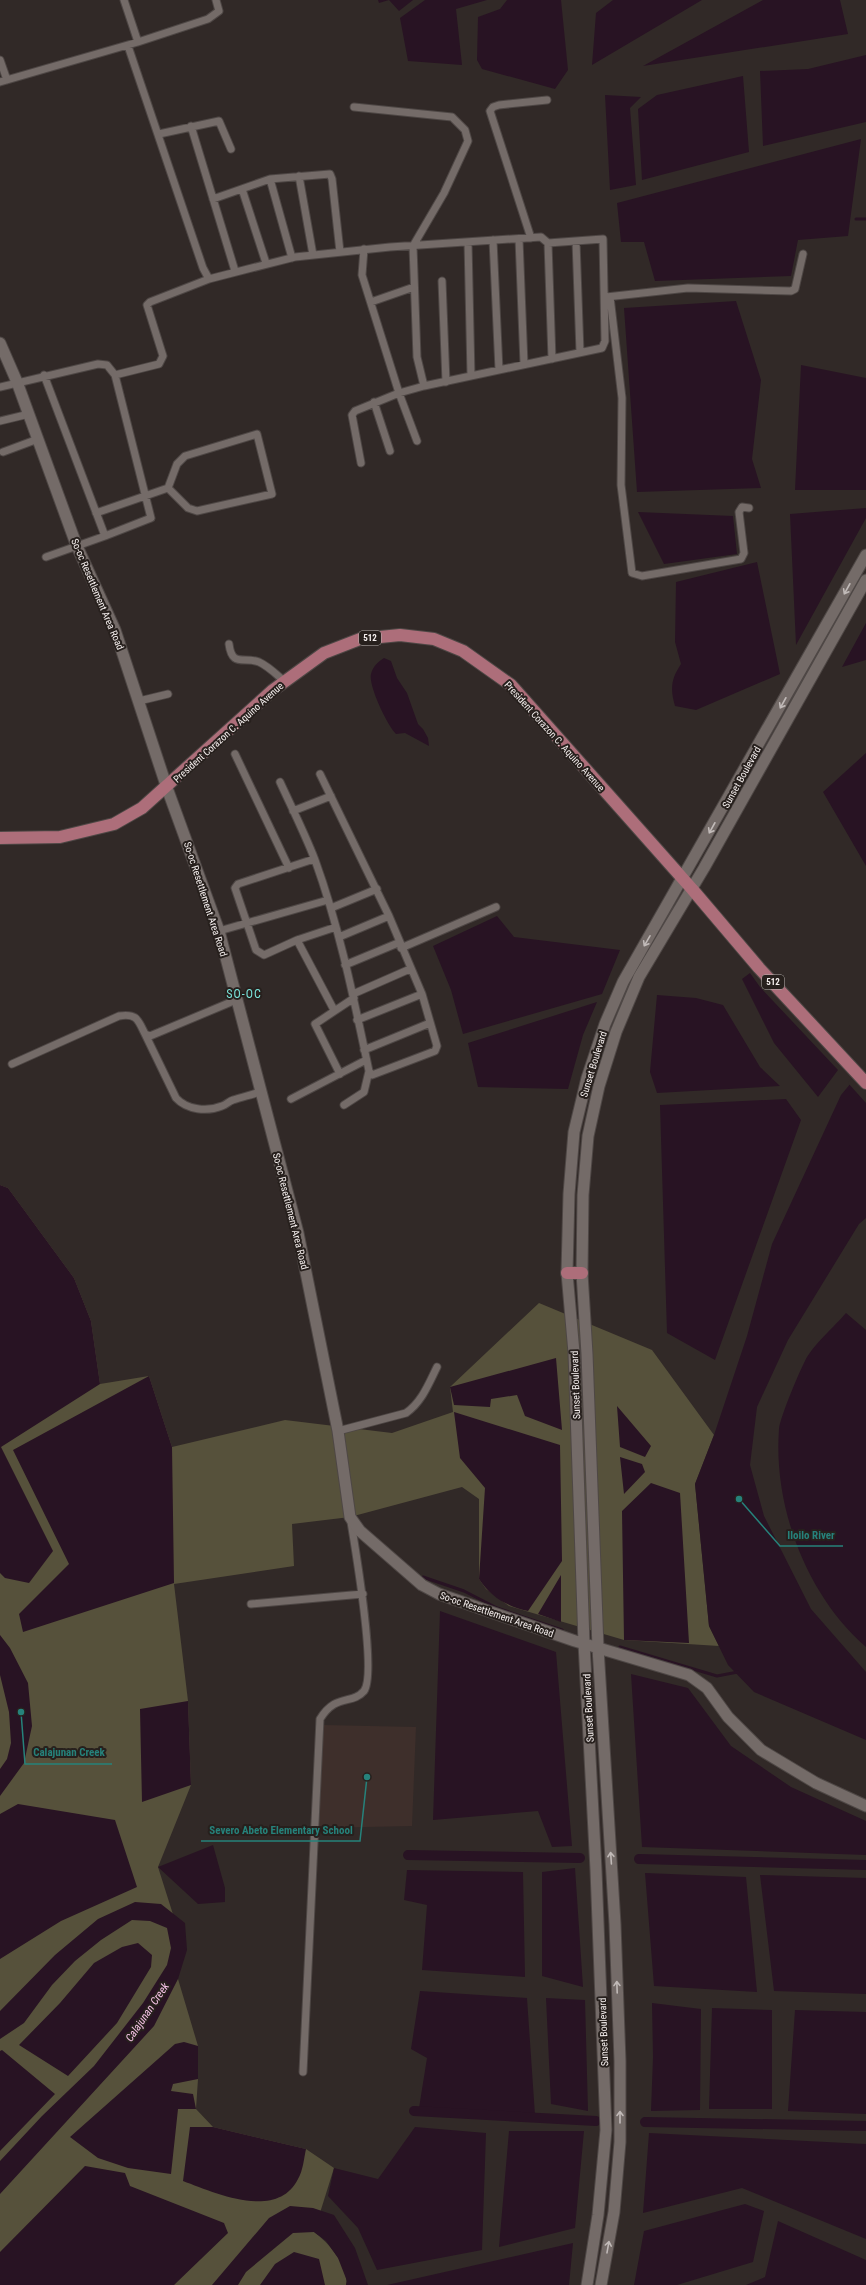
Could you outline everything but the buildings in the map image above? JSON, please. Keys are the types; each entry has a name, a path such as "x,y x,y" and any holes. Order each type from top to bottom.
{"main road":[{"name":"So-oc Resettlement Area Road","path":"1,346 17,382 76,544 115,630 167,788 219,931 260,1092 298,1232 338,1431 350,1518 360,1531 422,1585 469,1606 598,1648 689,1675 707,1688 728,1718 761,1750 816,1783 866,1806"},
{"name":"Sunset Boulevard","path":"587,2285 598,2215 606,2130 596,1870 584,1643 574,1354 567,1273 569,1194 574,1132 587,1078 605,1024 623,982 683,879 866,555"},
{"name":"Sunset Boulevard","path":"601,2285 614,2212 620,2142 620,2061 615,1924 598,1648 587,1354 582,1273 583,1195 588,1136 599,1086 616,1032 639,977 692,889 866,580"},
{"name":"President Corazon C. Aquino Avenue","path":"0,838 60,837 114,824 142,808 167,788 284,680 324,653 360,639 400,635 434,639 463,651 511,685 760,968 866,1083"},
{"path":"567,1273 582,1273"}],"street":[{"path":"124,0 138,42"},
{"path":"0,60 4,81 128,46 213,16 219,11 216,0"},
{"path":"128,46 159,134 203,268 209,279"},
{"path":"532,238 490,111 493,107 499,105 547,100"},
{"path":"354,107 452,117 465,130 468,141 444,193 413,246 418,357 424,386"},
{"path":"159,134 191,126 219,122 231,148"},
{"path":"191,126 235,271"},
{"path":"213,199 270,179 328,174 331,176 340,252"},
{"path":"299,176 313,255"},
{"path":"270,179 292,258"},
{"path":"242,189 266,264"},
{"path":"114,375 159,364 162,360 163,356 147,305 150,302 209,279 235,271 292,258 364,249 541,237 548,243 603,239 607,297 622,398 621,485 632,573 642,576 741,559 744,553 739,512 742,507 748,508"},
{"path":"519,238 524,364"},
{"path":"494,240 499,370"},
{"path":"576,241 580,352"},
{"path":"468,242 472,376"},
{"path":"548,243 552,358"},
{"path":"364,249 362,275 399,393 417,441"},
{"path":"607,297 688,288 791,291 795,289 798,284 803,254"},
{"path":"442,281 446,382"},
{"path":"371,302 414,287"},
{"path":"361,463 352,415 354,411 399,393 424,386 603,346 607,297"},
{"path":"0,387 44,375 98,364 107,365 114,375 151,518 105,536 76,544 46,557"},
{"path":"44,375 105,536"},
{"path":"374,402 390,451"},
{"path":"0,422 29,414"},
{"path":"257,434 272,494 197,511 188,508 168,488 177,464 185,456 257,434"},
{"path":"3,452 38,439"},
{"path":"96,513 146,494 168,488"},
{"path":"229,644 230,653 236,658 241,661 258,662 284,680"},
{"path":"139,701 168,694"},
{"path":"235,754 289,868"},
{"path":"320,774 389,916 410,969 422,994 437,1046 435,1051 372,1075 369,1071"},
{"path":"280,782 314,859 331,908 354,996 357,1020 369,1071 364,1092 344,1105"},
{"path":"293,811 331,796"},
{"path":"314,859 236,886 246,922 256,950 260,954 264,955 297,940 336,927"},
{"path":"331,908 377,889"},
{"path":"219,931 246,922 328,900"},
{"path":"345,965 496,907"},
{"path":"339,937 389,916"},
{"path":"297,940 334,1010"},
{"path":"340,1074 315,1026 317,1022 354,996 410,969"},
{"path":"357,1020 422,994"},
{"path":"146,1034 150,1036 236,1000"},
{"path":"12,1064 119,1016 129,1014 137,1018 176,1098 180,1103 193,1108 206,1109 223,1106 231,1100 260,1092"},
{"path":"364,1050 430,1023"},
{"path":"291,1099 366,1060"},
{"path":"338,1431 406,1413 417,1404 437,1367"},
{"path":"303,2072 320,1719 333,1703 358,1697 365,1689 367,1668 363,1594 350,1518"},
{"path":"251,1604 363,1594"}],"shaded area":[{"path":"0,1185 8,1188 74,1278 91,1321 100,1384 149,1376 172,1447 285,1420 392,1433 453,1412 450,1387 539,1303 652,1350 714,1435 695,1484 709,1626 719,1646 624,1640 509,1606 486,1589 479,1579 479,1499 462,1487 350,1517 292,1524 294,1566 174,1584 188,1701 191,1785 158,1867 177,1927 178,1979 198,2046 196,2109 213,2127 306,2149 334,2168 314,2232 331,2248 341,2263 346,2278 346,2285 0,2285"},
{"path":"323,1725 416,1727 412,1826 319,1828"}],"water":[{"path":"378,0 389,0 379,3"},
{"path":"389,0 413,0 399,11"},
{"path":"425,0 487,0 456,9 462,65 408,61 400,18"},
{"path":"507,0 561,0 568,70 555,89 482,69 477,60 478,17 500,9"},
{"path":"613,0 702,0 592,65 596,13"},
{"path":"763,0 840,0 848,34 643,66"},
{"path":"866,55 866,122 763,146 760,71 808,69"},
{"path":"743,76 749,152 642,180 638,109 657,95"},
{"path":"605,95 641,97 630,108 636,185 610,190"},
{"path":"861,139 848,236 798,240 791,276 655,281 644,242 621,242 617,203"},
{"path":"736,301 761,380 752,459 761,488 637,492 624,308"},
{"path":"801,365 866,378 866,490 795,490"},
{"path":"866,508 866,518 796,645 790,514"},
{"path":"638,512 733,516 737,554 664,564"},
{"path":"757,562 780,674 696,710 675,706 672,694 672,684 675,674 681,664 675,642 676,582"},
{"path":"866,623 866,660 842,667"},
{"path":"384,658 391,661 397,678 407,693 418,724 428,738 429,746 405,733 396,734 383,714 372,687 371,674 373,669"},
{"path":"866,753 866,866 823,792"},
{"path":"497,916 514,937 620,950 602,994 463,1034 451,990 433,946"},
{"path":"750,973 760,987 838,1070 818,1097 774,1043 742,979"},
{"path":"657,995 696,998 723,1005 760,1067 780,1086 657,1093 650,1072"},
{"path":"597,1002 583,1035 568,1089 478,1087 468,1043"},
{"path":"866,1065 866,1218 859,1224 788,1340 757,1407 750,1465 764,1516 811,1609 866,1672 866,1740 754,1692 728,1665 709,1626 695,1484 714,1435 747,1336 772,1244 841,1095"},
{"path":"786,1099 801,1120 715,1360 667,1333 660,1105"},
{"path":"0,1185 8,1188 74,1278 91,1321 100,1384 1,1447 53,1551 29,1583 5,1578 0,1573"},
{"path":"846,1313 866,1330 866,1647 845,1626 827,1602 811,1576 798,1548 788,1519 782,1489 779,1459 780,1423 802,1367 808,1355"},
{"path":"556,1358 562,1430 525,1416 517,1395 491,1399 490,1407 454,1405 450,1387"},
{"path":"149,1376 172,1447 174,1583 23,1632 19,1614 69,1564 13,1450"},
{"path":"617,1406 651,1446 645,1457 620,1447"},
{"path":"454,1412 560,1445 562,1561 528,1611 500,1600 489,1591 479,1579 485,1488 460,1458"},
{"path":"620,1457 642,1464 645,1472 624,1494"},
{"path":"651,1483 680,1493 689,1643 624,1640 622,1511"},
{"path":"561,1575 561,1622 538,1614"},
{"path":"440,1611 556,1652 572,1846 552,1847 538,1811 433,1820"},
{"path":"0,1635 10,1648 28,1683 32,1726 24,1763 0,1796 0,1769 7,1759 11,1743 9,1712 0,1675"},
{"path":"631,1674 688,1688 731,1746 791,1787 866,1821 866,1855 642,1847"},
{"path":"188,1701 191,1785 142,1802 140,1709"},
{"path":"18,1804 115,1820 137,1887 61,1921 0,1959 0,1814"},
{"path":"213,1845 225,1888 225,1902 198,1904 158,1867"},
{"path":"575,1868 583,1987 542,1976 542,1872"},
{"path":"407,1870 523,1872 525,1977 422,1970 427,1905 404,1900"},
{"path":"645,1873 746,1877 757,1992 654,1986"},
{"path":"760,1875 866,1878 866,1994 774,1991"},
{"path":"135,1902 161,1904 185,1923 187,1950 178,1979 154,2026 0,2194 0,2161 42,2116 94,2066 143,2003 167,1965 171,1948 167,1928 150,1921 132,1920 101,1940 75,1961 52,1985 24,2023 0,2039 0,2011 55,1955 98,1919"},
{"path":"138,1943 152,1955 151,1967 117,2023 68,2076 19,2045 60,2003 94,1963 122,1947"},
{"path":"420,1991 527,1998 535,2115 419,2108 427,2058 411,2049"},
{"path":"546,1998 585,2000 588,2111 551,2104"},
{"path":"652,2003 701,2009 700,2110 651,2111 653,2057"},
{"path":"712,2008 772,2010 772,2109 709,2109"},
{"path":"795,2010 866,2012 866,2114 788,2111"},
{"path":"184,2042 198,2046 198,2079 173,2084 171,2091 193,2094 196,2109 178,2109 171,2174 128,2168 98,2158 70,2137 175,2044"},
{"path":"2,2050 55,2094 0,2151 0,2051"},
{"path":"190,2127 213,2127 306,2149 300,2176 288,2192 276,2199 261,2201 228,2197 183,2181"},
{"path":"415,2127 486,2133 482,2250 377,2270 358,2228 328,2196 334,2168 378,2179"},
{"path":"509,2131 584,2131 575,2228 499,2247"},
{"path":"649,2133 866,2144 866,2239 742,2188 643,2213"},
{"path":"85,2166 125,2173 130,2186 224,2223 228,2233 174,2285 0,2285 0,2252"},
{"path":"745,2204 764,2211 753,2262 677,2285 634,2285 644,2231"},
{"path":"290,2206 313,2208 334,2215 355,2248 368,2285 346,2285 347,2281 338,2258 326,2241 314,2232 293,2233 246,2272 238,2285 212,2285 269,2218"},
{"path":"778,2221 866,2260 866,2285 746,2285 765,2277"},
{"path":"573,2243 569,2285 387,2285"},
{"path":"294,2252 319,2259 325,2285 260,2285 275,2264"}],"pier":[{"path":"866,1063 866,1103 848,1083"}],"waterway":[{"path":"856,219 866,219"},
{"path":"423,1577 464,1591 497,1608 562,1630"},
{"path":"620,1647 717,1676 738,1672"},
{"path":"408,1855 580,1858"},
{"path":"639,1859 866,1865"},
{"path":"414,2111 596,2121"},
{"path":"645,2122 866,2126"}],"place":[{"name":"Iloilo River","path":"739,1499"},
{"name":"Calajunan Creek","path":"21,1712"},
{"name":"Severo Abeto Elementary School","path":"367,1777"}],"district":[{"name":"SO-OC","path":"244,994"}]}
